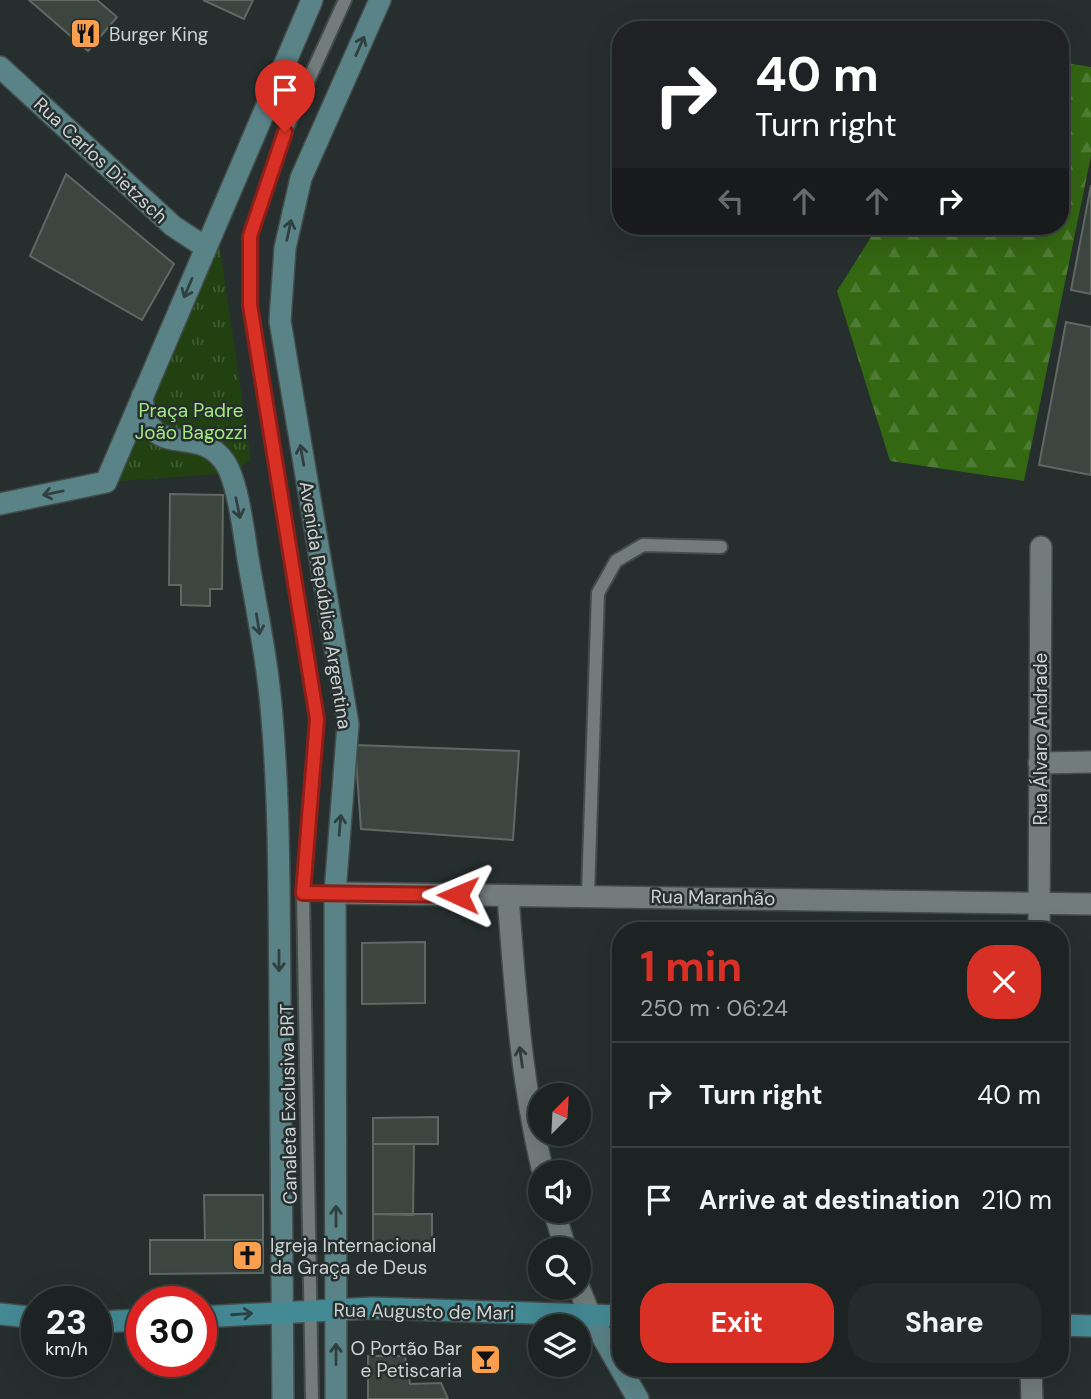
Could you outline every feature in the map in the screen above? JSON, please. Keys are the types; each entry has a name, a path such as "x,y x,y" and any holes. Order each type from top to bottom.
{"main road":[{"name":"Rua Augusto de Mari","path":"217,1316 336,1308 554,1314"},
{"path":"0,1314 21,1316"},
{"name":"Rua Augusto de Mari","path":"591,1315 612,1316"},
{"path":"1069,1325 1091,1326"}],"street":[{"path":"0,503 106,482 312,0"},
{"name":"Avenida República Argentina","path":"336,1399 335,893 348,724 280,321 285,248 301,178 380,0"},
{"name":"Rua Carlos Dietzsch","path":"0,67 173,226 205,247"},
{"path":"142,396 144,416 149,427 163,439 186,441 206,447 224,461 232,484 248,556 272,716 279,893 283,1399"},
{"name":"Rua Álvaro Andrade","path":"1039,922 1041,547"},
{"path":"1039,763 1091,762"},
{"name":"Rua Maranhão","path":"335,893 508,896 588,894 1091,904"},
{"path":"508,896 518,1034 528,1111 540,1160"},
{"path":"591,1317 612,1354"},
{"path":"625,1377 638,1399"},
{"path":"1031,1377 1032,1399"}],"lane":[{"name":"Canaleta Exclusiva BRT","path":"312,1399 303,893 317,719 250,305 250,236 285,132 345,0"},
{"path":"588,894 598,593 616,561 643,545 721,547"},
{"path":"303,893 335,893"}],"green space":[{"path":"1069,63 1091,67 1091,156 1024,481 890,461 837,291 872,235 1069,235"},
{"name":"Praça Padre João Bagozzi","path":"216,221 251,460 230,473 106,482"}],"building":[{"name":"Burger King","path":"29,0 97,0 117,17 88,51"},
{"path":"203,0 253,0 244,19"},
{"path":"66,174 174,264 142,320 30,256"},
{"path":"1091,185 1091,294 1071,290"},
{"path":"1066,322 1091,327 1091,475 1039,465"},
{"path":"170,494 223,495 222,589 210,589 210,606 181,605 181,585 169,585"},
{"path":"355,745 519,751 513,840 361,829"},
{"path":"425,942 425,1003 362,1004 362,943"},
{"path":"438,1117 438,1144 373,1144 373,1118"},
{"path":"373,1144 414,1144 413,1215 373,1214"},
{"path":"204,1195 263,1195 263,1240 205,1240"},
{"path":"373,1214 432,1214 432,1252 373,1252"},
{"path":"150,1240 263,1240 263,1273 150,1274"},
{"path":"368,1356 405,1356 410,1384 441,1383 448,1399 368,1399"}],"place":[{"name":"Burger King","path":"86,34"},
{"name":"Igreja Internacional da Graça de Deus","path":"247,1256"},
{"name":"O Portão Bar e Petiscaria","path":"485,1359"}],"route":[{"path":"285,132 250,236 250,305 272,457 317,719 303,893 458,895"}]}
